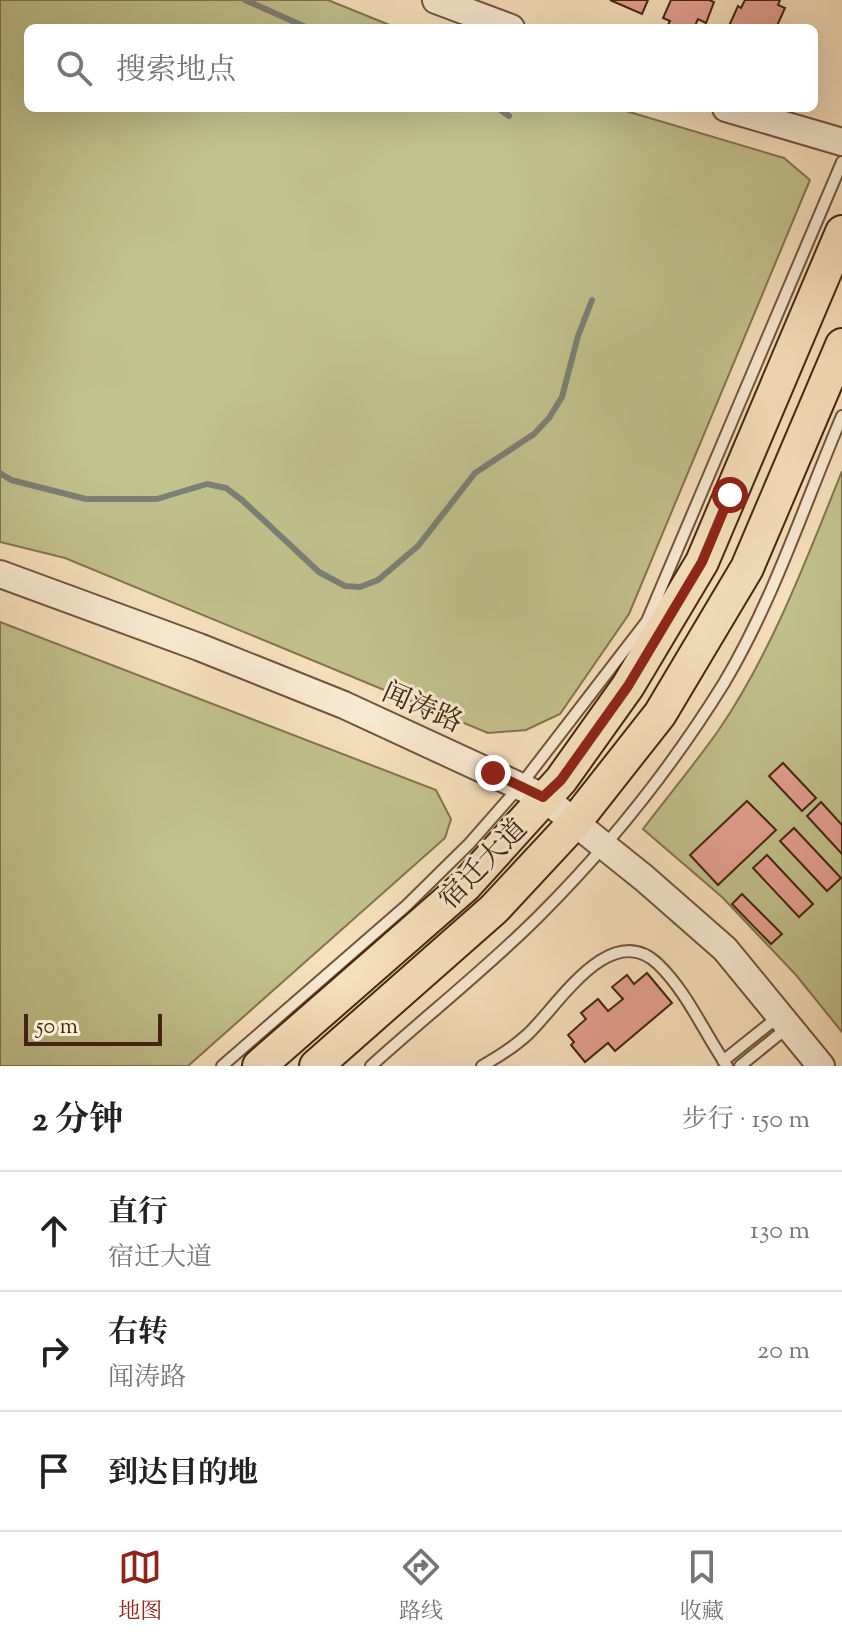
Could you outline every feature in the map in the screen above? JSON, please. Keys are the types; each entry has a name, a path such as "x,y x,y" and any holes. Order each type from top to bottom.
{"main road":[{"name":"宿迁大道","path":"259,1066 465,886 532,791 561,780 628,686 702,562 842,232"},
{"name":"宿迁大道","path":"316,1066 494,909 575,822 660,714 747,568 842,345"}],"street":[{"path":"436,0 500,24"},
{"path":"740,112 842,142"},
{"name":"闻涛路","path":"0,574 199,647 344,705 532,791 605,846 725,949 821,1066"}],"lane":[{"path":"222,1066 406,906 469,844 532,791 647,621 842,162"},
{"path":"371,1066 537,918 605,846 672,761 724,682 766,605 842,416"},
{"path":"482,1066 528,1034 593,965 614,955 633,951 650,958 666,973 697,1015 725,1063 785,1021"},
{"path":"740,1066 785,1021"}],"green space":[{"path":"0,0 328,0 387,24 24,24 24,112 629,112 784,158 810,180 629,614 560,714 526,730 488,733 65,558 0,542"},
{"path":"842,471 842,1032 796,975 722,897 643,829 718,731 755,670 787,605"},
{"path":"0,622 436,790 451,819 445,838 188,1066 0,1066"}],"building":[{"path":"610,0 648,0 642,14"},
{"path":"671,0 714,2 706,23 698,19 696,24 668,24 670,21 663,18"},
{"path":"745,0 780,0 778,5 785,8 778,24 730,24 738,6 741,8"},
{"path":"783,763 816,798 802,811 769,776"},
{"path":"747,801 776,830 718,885 690,855"},
{"path":"821,802 842,825 842,854 807,816"},
{"path":"794,828 841,878 827,891 780,841"},
{"path":"767,855 813,904 799,917 753,868"},
{"path":"742,894 782,934 771,944 732,904"},
{"path":"647,973 672,1003 615,1051 608,1043 585,1062 571,1045 574,1042 568,1035 586,1019 581,1013 598,999 608,1011 623,999 612,987 627,975 634,984"}],"waterway":[{"path":"245,0 299,24"},
{"path":"504,112 509,116"},
{"path":"0,473 11,480 86,499 157,499 207,484 226,488 319,572 345,586 360,587 378,580 418,546 475,473 534,434 549,418 562,397 578,336 592,300"}],"route":[{"path":"493,773 543,797 561,780 628,686 702,562 730,495"}]}
